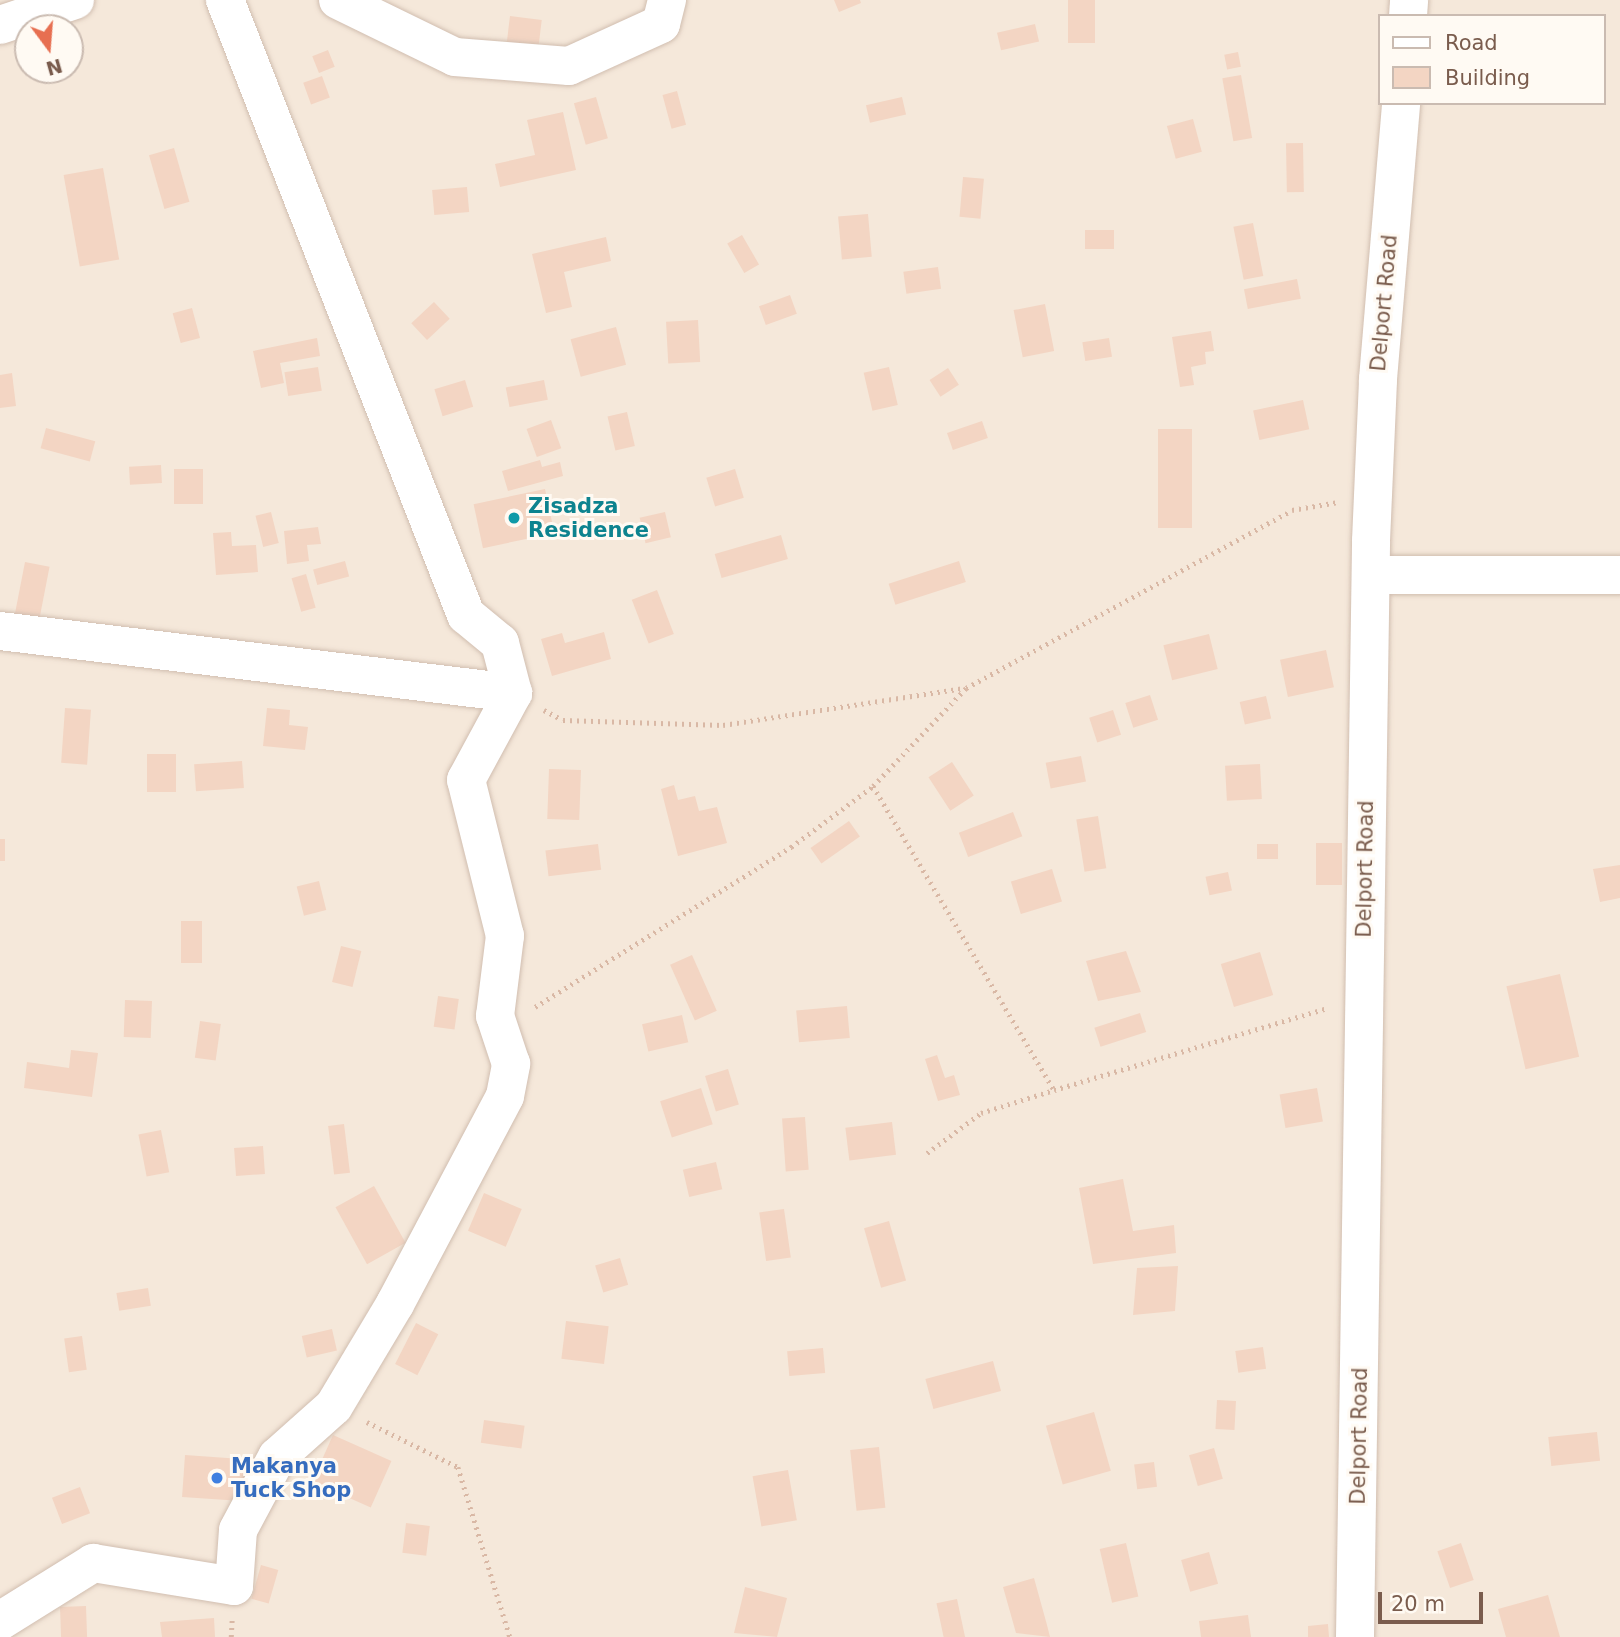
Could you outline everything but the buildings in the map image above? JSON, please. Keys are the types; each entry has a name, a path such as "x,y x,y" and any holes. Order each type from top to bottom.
{"street":[{"path":"0,25 75,0"},
{"path":"0,1621 93,1563 234,1586 238,1530 277,1457 334,1406 505,1096 511,1064 495,1016 505,936 466,780 513,693 500,643 466,615 225,0"},
{"path":"338,0 455,57 569,66 661,24 667,0"},
{"name":"Delport Road","path":"1355,1637 1371,575 1377,495 1378,379 1401,105"},
{"path":"1371,575 1620,575"},
{"path":"0,631 513,693"}],"path":[{"path":"511,1064 521,1025 542,998 791,847 873,786 966,688 1292,510 1377,495"},
{"path":"513,693 563,720 723,725 966,688"},
{"path":"873,786 1054,1090"},
{"path":"927,1153 981,1113 1363,997"},
{"path":"334,1406 458,1467 510,1637"}],"shaded area":[{"path":"0,0 1620,0 1620,1637 0,1637"}],"place":[{"name":"Zisadza Residence","path":"514,518"},
{"name":"Makanya Tuck Shop","path":"217,1478"}]}
